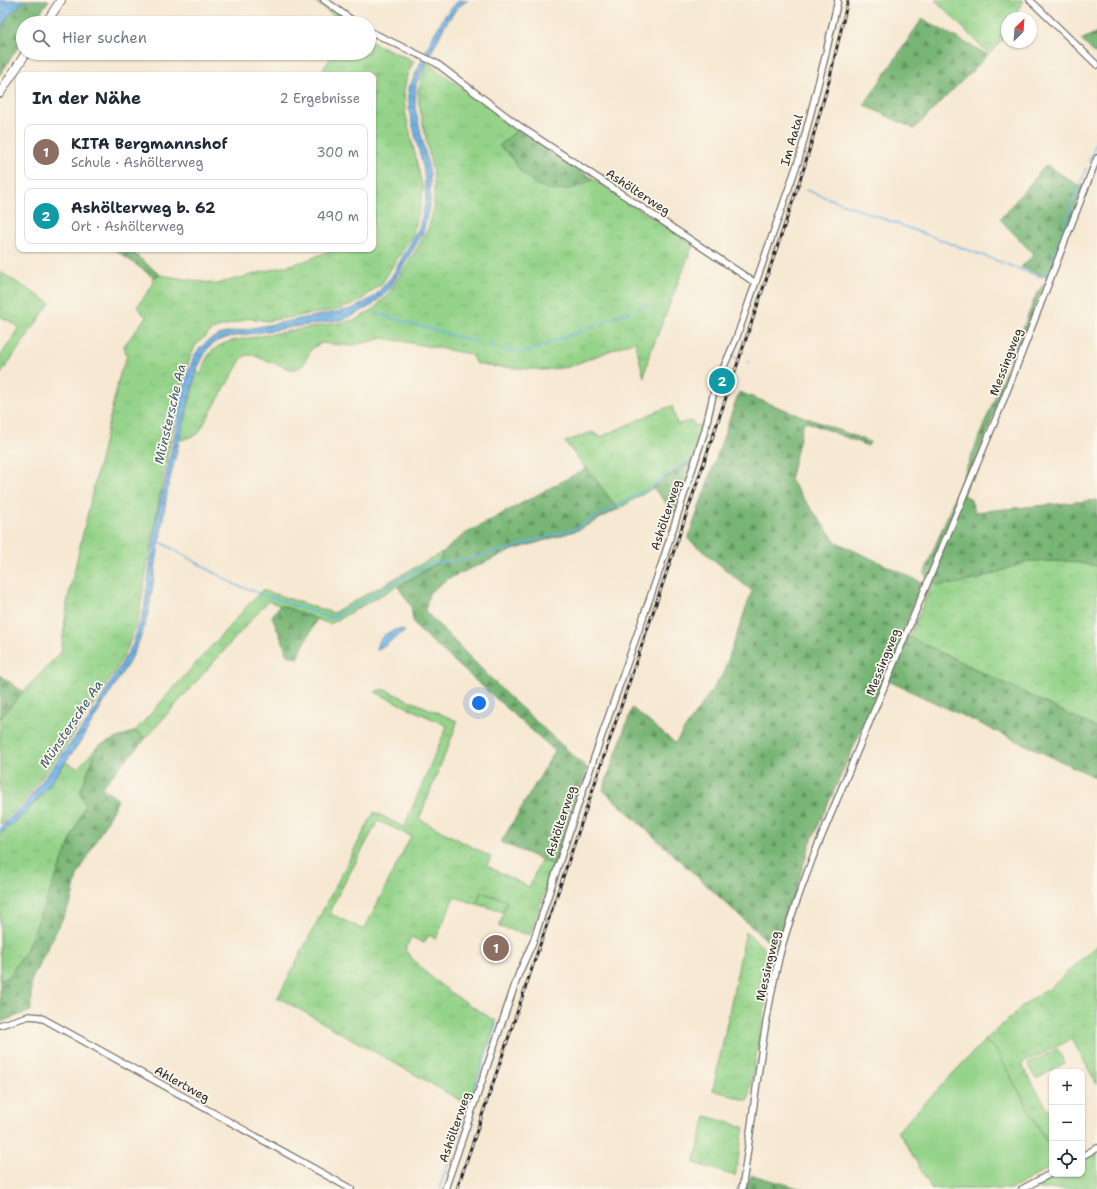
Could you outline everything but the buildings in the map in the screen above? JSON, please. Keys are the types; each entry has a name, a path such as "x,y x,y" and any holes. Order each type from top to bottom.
{"main road":[{"path":"51,16 61,0"},
{"path":"0,92 21,60"}],"street":[{"path":"324,0 346,16"},
{"name":"Im Aatal","path":"754,282 761,267 799,158 838,0"},
{"path":"1030,0 1097,64"},
{"name":"Ashölterweg","path":"376,34 432,62 525,130 754,282 753,292 736,339 715,387 705,430 660,569 583,788 533,942 519,973 445,1189"},
{"name":"Messingweg","path":"742,1189 766,1030 779,957 792,914 813,857 1000,409 1097,158"},
{"name":"Ahlertweg","path":"0,1025 29,1016 40,1018 351,1189"},
{"path":"1085,1154 1097,1148"},
{"path":"1022,1189 1049,1175"}],"green space":[{"path":"26,0 49,0 38,16 16,16 16,50 0,75 0,32 7,17"},
{"path":"313,0 321,0 343,16 334,16"},
{"path":"935,0 1023,0 1017,12 1001,12 1001,41 989,54"},
{"path":"922,19 988,55 914,129 864,105"},
{"path":"1097,32 1097,56 1081,40"},
{"path":"376,44 414,61 407,75 404,90 405,111 423,189 419,213 413,234 382,283 360,301 340,309 267,321 249,318 212,330 195,346 187,366 165,466 138,619 128,647 114,673 67,744 20,806 0,824 0,719 61,652 68,598 120,374 127,356 124,346 146,317 137,307 152,286 153,277 160,275 216,284 305,261 327,252 376,252 376,72 321,72 329,60 376,60"},
{"path":"427,62 518,129 499,146 511,156 520,171 594,179 693,245 648,359 644,378 635,341 568,367 544,370 487,366 476,363 470,354 384,338 351,346 322,343 312,348 303,365 297,369 290,369 252,355 246,355 242,358 198,434 182,440 180,439 197,370 201,376 207,357 214,349 231,341 355,320 374,309 391,290 428,229 434,208 434,178 419,104 418,91"},
{"path":"518,129 594,179 572,189 552,191 535,184 520,171 511,156 499,146"},
{"path":"1046,165 1083,188 1048,278 1021,267 1034,255 1000,219"},
{"path":"118,252 133,252 160,275 153,277"},
{"path":"0,272 50,303 0,375 0,357 19,327 0,316"},
{"path":"1044,284 963,495 970,498 975,512 1097,500 1097,566 1068,561 1028,561 979,579 954,584 936,585 924,574 1037,293"},
{"path":"739,392 870,442 868,446 804,421 790,480 836,542 921,582 903,634 1097,728 1097,778 884,679 810,844 777,950 603,790 632,708 675,743 723,674 752,591 688,539"},
{"path":"672,406 677,424 692,421 694,425 704,427 692,459 653,488 618,509 565,442 592,432 601,437 655,412"},
{"path":"692,459 675,513 653,488"},
{"path":"587,468 618,509 578,530 513,550 447,579 429,593 425,611 507,695 587,768 554,865 501,842 555,751 417,628 413,620 411,606 398,587 439,562 443,552 463,535"},
{"path":"443,552 439,562 330,624 268,601 146,738 135,731 262,590 333,613"},
{"path":"1028,561 1068,561 1097,566 1097,728 909,637 933,581 979,579"},
{"path":"280,605 317,619 297,658 288,655 272,616"},
{"path":"0,675 23,692 0,719"},
{"path":"383,689 457,721 419,819 491,857 487,866 529,887 541,860 554,865 530,935 499,927 507,901 481,892 477,904 454,897 436,939 429,935 424,943 411,937 405,950 435,981 496,1021 469,1105 281,999 277,999 374,812 404,827 447,726 375,692","holes":["378,821 411,836 364,930 331,914 331,908"]},
{"path":"135,731 146,738 102,787 118,800 77,876 71,902 31,981 31,1011 0,1022 0,979 8,978 26,951 85,805 80,792 98,746"},
{"path":"98,746 80,792 85,805 26,951 8,978 0,979 0,834 35,803 64,764 67,763 78,768"},
{"path":"481,892 507,901 503,912 477,904"},
{"path":"746,931 774,958 748,1101 713,1090"},
{"path":"1097,945 1097,1085 1072,1039 1021,1064 1049,1111 1049,1147 995,1048 984,1041 1030,1000 1049,989"},
{"path":"984,1041 995,1048 1049,1147 1049,1169 1011,1189 932,1189 902,1137 897,1132"},
{"path":"1057,1049 1065,1063 1054,1069 1049,1069 1049,1072 1036,1079 1028,1064"},
{"path":"706,1116 744,1127 735,1176 694,1163"},
{"path":"1097,1152 1097,1189 1030,1189 1052,1177 1085,1177 1085,1158"},
{"path":"752,1175 803,1189 745,1189"}],"water":[{"path":"0,0 26,0 7,17 0,32"},
{"path":"459,0 468,0 457,8 444,27 416,84 415,107 430,174 430,202 423,233 390,288 373,305 352,316 340,320 229,337 217,341 207,349 197,369 168,487 149,609 142,634 132,657 80,742 47,788 20,818 0,834 0,827 22,807 90,718 133,644 144,610 157,516 188,373 194,356 209,340 221,334 352,309 374,297 392,276 419,228 426,200 424,171 409,110 409,88 433,36 446,14"},
{"path":"400,629 405,631 376,650 381,638 384,635"}],"waterway":[{"path":"1089,161 1097,140"},
{"path":"1051,264 1086,168"},
{"path":"806,190 1041,277 1048,271"},
{"path":"637,308 647,304"},
{"path":"488,345 514,352 527,352 631,311"},
{"path":"376,312 381,315 480,343"},
{"path":"732,356 737,358"},
{"path":"157,540 236,585 331,618 431,563 461,560 509,549 576,528 647,489 690,459"},
{"path":"469,1105 496,1024"},
{"path":"439,1189 467,1111"}],"railway":[{"path":"457,1189 804,168 829,81 848,0"}],"place":[{"name":"Ashölterweg b. 62","path":"722,381"},
{"name":"KITA Bergmannshof","path":"496,948"}],"water label":[{"name":"Münstersche Aa","path":"170,414"},
{"name":"Münstersche Aa","path":"71,724"}]}
